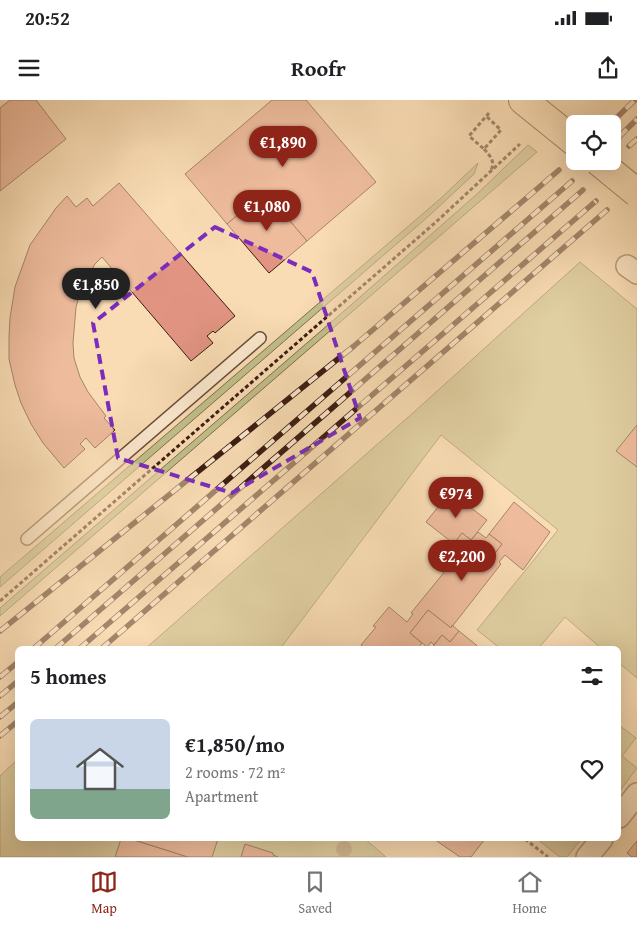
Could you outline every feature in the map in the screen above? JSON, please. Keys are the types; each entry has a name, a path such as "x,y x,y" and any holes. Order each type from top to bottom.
{"main road":[{"path":"523,100 566,135"},
{"path":"609,170 637,193"}],"street":[{"path":"621,814 637,794"},
{"path":"587,857 600,841"}],"lane":[{"path":"26,539 260,338"}],"path":[{"path":"484,149 501,130 488,115 469,136 493,160 489,174"},
{"path":"0,600 436,222 520,144"},
{"path":"528,841 548,857"}],"highlighted area":[{"path":"215,227 312,272 360,418 232,493 118,458 93,323"}],"shaded area":[{"path":"528,145 537,152 0,616 0,608 351,305 477,194"},
{"path":"478,163 474,174 430,215 0,587 0,577 440,199"},
{"path":"580,262 637,309 637,678 621,665 621,646 599,646 565,617 541,646 497,646 477,630 558,530 441,435 282,646 148,646 414,412"},
{"path":"621,727 636,738 622,756 637,768 621,789"},
{"path":"15,762 15,841 367,841 386,857 0,857 0,776"},
{"path":"540,841 579,841 567,857 560,857"}],"building":[{"path":"10,100 36,100 66,139 0,191 0,108"},
{"path":"272,100 306,100 376,182 307,241 265,192 227,224 185,174"},
{"path":"119,183 235,316 215,333 213,331 207,336 213,343 191,361 102,257 88,276 76,307 73,343 74,358 80,377 88,392 106,416 104,418 115,430 95,448 86,438 80,444 85,449 64,468 43,443 31,424 15,385 9,359 9,337 15,287 30,245 56,208 67,196 76,207 87,198 93,206"},
{"path":"265,192 307,241 269,273 227,224"},
{"path":"637,425 637,467 616,451"},
{"path":"450,492 487,520 471,540 462,533 454,544 426,522"},
{"path":"514,502 550,532 523,570 505,555 499,562 501,564 451,628 428,610 410,633 422,643 420,646 361,645 376,627 373,626 389,607 407,622 413,614 411,613 463,549 485,566 502,544 489,534"},
{"path":"478,532 486,538 489,534 502,544 485,566 455,542 462,533 471,540"},
{"path":"428,610 451,628 452,625 459,631 450,642 442,635 434,645 431,642 428,646 410,633"},
{"path":"459,631 477,646 433,646 442,635 450,642"},
{"path":"120,841 137,841 188,857 115,857"},
{"path":"137,841 217,841 212,857 188,857"},
{"path":"437,841 483,841 471,857 460,857"},
{"path":"637,841 637,857 632,857 627,853"},
{"path":"245,844 273,853 273,855 278,857 241,857"}],"railway":[{"path":"619,115 635,100"},
{"path":"621,135 637,119"},
{"path":"629,146 637,139"},
{"path":"0,631 354,346 559,170"},
{"path":"36,646 572,181"},
{"path":"58,646 583,190"},
{"path":"82,646 596,201"},
{"path":"104,646 607,210"},
{"path":"0,677 15,664"},
{"path":"0,696 15,684"},
{"path":"0,717 15,704"},
{"path":"0,736 15,724"}]}
